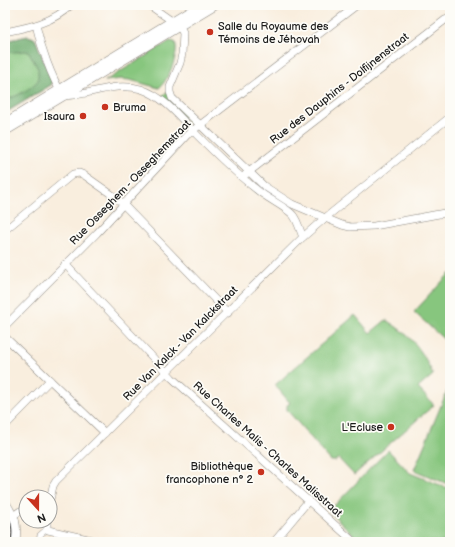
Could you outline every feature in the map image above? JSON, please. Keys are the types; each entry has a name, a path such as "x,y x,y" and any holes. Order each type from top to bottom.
{"street":[{"path":"5,32 36,25 54,18 71,5"},
{"path":"149,5 175,24 183,33 182,54 176,74 170,87 164,93 155,95"},
{"path":"175,24 199,5"},
{"path":"5,131 62,93 175,24 214,5"},
{"name":"Rue Osseghem - Osseghemstraat","path":"5,326 193,131 357,5"},
{"name":"Rue des Dauphins - Dolfijnenstraat","path":"242,177 444,20 450,18"},
{"path":"36,25 38,35 62,93"},
{"path":"5,123 62,93 75,96 104,88 124,86 141,89 155,95 165,102 193,131 261,194 293,214 303,238"},
{"path":"170,87 172,98 248,172 277,195 292,204 342,225 365,227 389,224 450,212"},
{"name":"Rue Van Kalck - Van Kalckstraat","path":"52,489 56,481 303,238 325,218 450,117"},
{"path":"5,230 73,174 79,173 84,175 123,205 228,313"},
{"name":"Rue Charles Malis - Charles Malisstraat","path":"65,264 166,373 354,542"},
{"path":"5,336 105,433"},
{"path":"5,426 50,380"},
{"path":"274,542 309,500"},
{"path":"5,503 14,518 16,528 15,542"},
{"path":"5,529 18,513"},
{"path":"39,542 40,535 47,529 101,542"}],"green space":[{"path":"28,36 34,38 36,41 52,83 5,113 5,41"},
{"path":"28,36 34,38 36,41 52,81 51,85 5,113 5,100 23,92 38,80 38,69 29,52 5,53 5,41"},
{"path":"170,41 175,42 175,60 166,79 159,88 130,80 120,79 105,81"},
{"path":"168,92 192,121 189,123 162,96"},
{"path":"450,273 450,345 414,312"},
{"path":"355,315 370,333 386,320 409,337 420,350 433,375 418,388 434,405 354,475 338,458 336,461 331,461 287,410 287,405 290,403 275,385"},
{"path":"450,384 450,485 414,470"},
{"path":"388,450 410,473 450,489 450,542 361,542 329,511"}],"tram line":[{"path":"5,511 11,526 11,542"}],"place":[{"name":"Salle du Royaume des Témoins de Jéhovah","path":"210,32"},
{"name":"Bruma","path":"105,107"},
{"name":"Isaura","path":"83,116"},
{"name":"L'Ecluse","path":"391,427"},
{"name":"Bibliothèque francophone n° 2","path":"261,472"}]}
